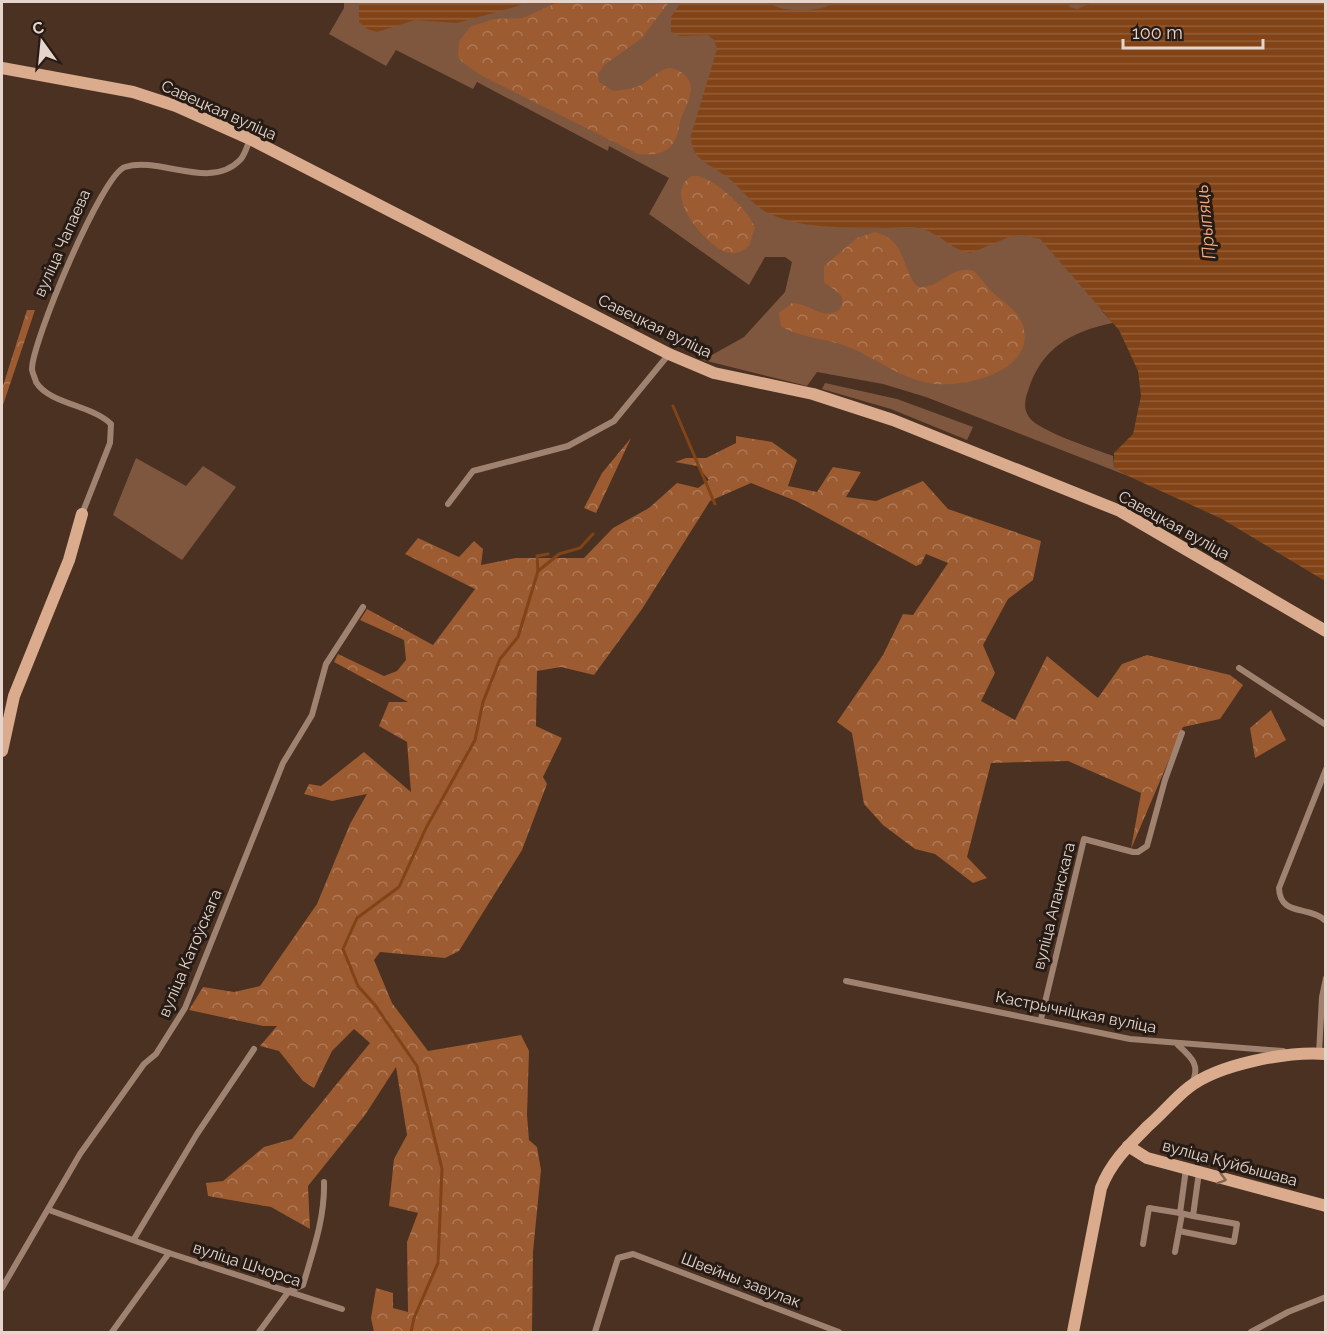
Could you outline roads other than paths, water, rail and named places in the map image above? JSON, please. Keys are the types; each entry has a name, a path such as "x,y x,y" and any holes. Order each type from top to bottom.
{"street":[{"name":"Савецкая вуліца","path":"2,68 133,92 176,105 669,354 714,373 813,394 893,420 1120,511 1326,631"},
{"name":"вуліца Чапаева","path":"82,514 110,443 111,424 103,416 46,392 37,383 32,370 35,350 93,210 110,180 122,168 139,165 210,173 226,170 241,159 249,140"},
{"path":"448,504 473,471 568,446 614,421 669,354"},
{"path":"2,751 14,696 69,560 82,514"},
{"name":"вуліца Катоўскага","path":"2,1288 80,1154 144,1064 156,1054 185,1008 283,763 312,716 326,664 363,607"},
{"path":"1239,668 1326,725"},
{"name":"вуліца Апанскага","path":"1041,1019 1084,839 1133,852 1138,852 1147,846 1165,780 1182,733"},
{"path":"1326,769 1279,888 1279,899 1285,906 1312,913 1326,921"},
{"path":"1073,1332 1101,1188 1108,1170 1128,1146 1190,1087 1233,1068 1303,1053 1322,1054 1322,997 1326,978"},
{"name":"Кастрычніцкая вуліца","path":"846,981 1130,1039 1303,1053"},
{"path":"1177,1044 1196,1062 1197,1072 1190,1087"},
{"path":"134,1239 197,1134 254,1049"},
{"name":"вуліца Куйбышава","path":"1128,1146 1148,1158 1326,1206"},
{"path":"1175,1252 1186,1169"},
{"path":"1193,1215 1199,1173"},
{"path":"259,1332 289,1291 303,1285 318,1233 324,1203 324,1182"},
{"path":"1143,1244 1149,1208 1237,1224 1234,1242 1179,1231"},
{"path":"49,1210 169,1253"},
{"name":"вуліца Шчорса","path":"112,1332 169,1253 342,1309"},
{"name":"Швейны завулак","path":"595,1332 618,1258 633,1254 839,1332"},
{"path":"1251,1332 1288,1312 1326,1297"}],"water":[{"path":"359,2 532,2 457,23 415,20 377,32 367,29 359,22"},
{"name":"Прыпяць","path":"681,2 767,2 773,6 791,10 811,10 829,6 835,2 1067,2 1070,7 1077,9 1093,2 1325,2 1325,581 1222,519 1128,476 1114,467 1114,453 1133,434 1141,396 1138,371 1119,330 1040,239 1023,235 1009,237 971,253 958,249 932,233 918,228 840,227 792,222 764,211 727,177 698,156 694,150 691,135 717,49 714,40 708,35 680,36 671,32 671,17"}],"waterway":[{"path":"673,406 715,504"},
{"path":"411,1332 414,1318 438,1263 442,1169 417,1066 375,1005 358,986 343,949 357,918 399,887 426,828 475,740 483,702 500,659 518,637 538,571 559,554 580,548 593,534"},
{"path":"538,571 537,556 548,554"}]}
